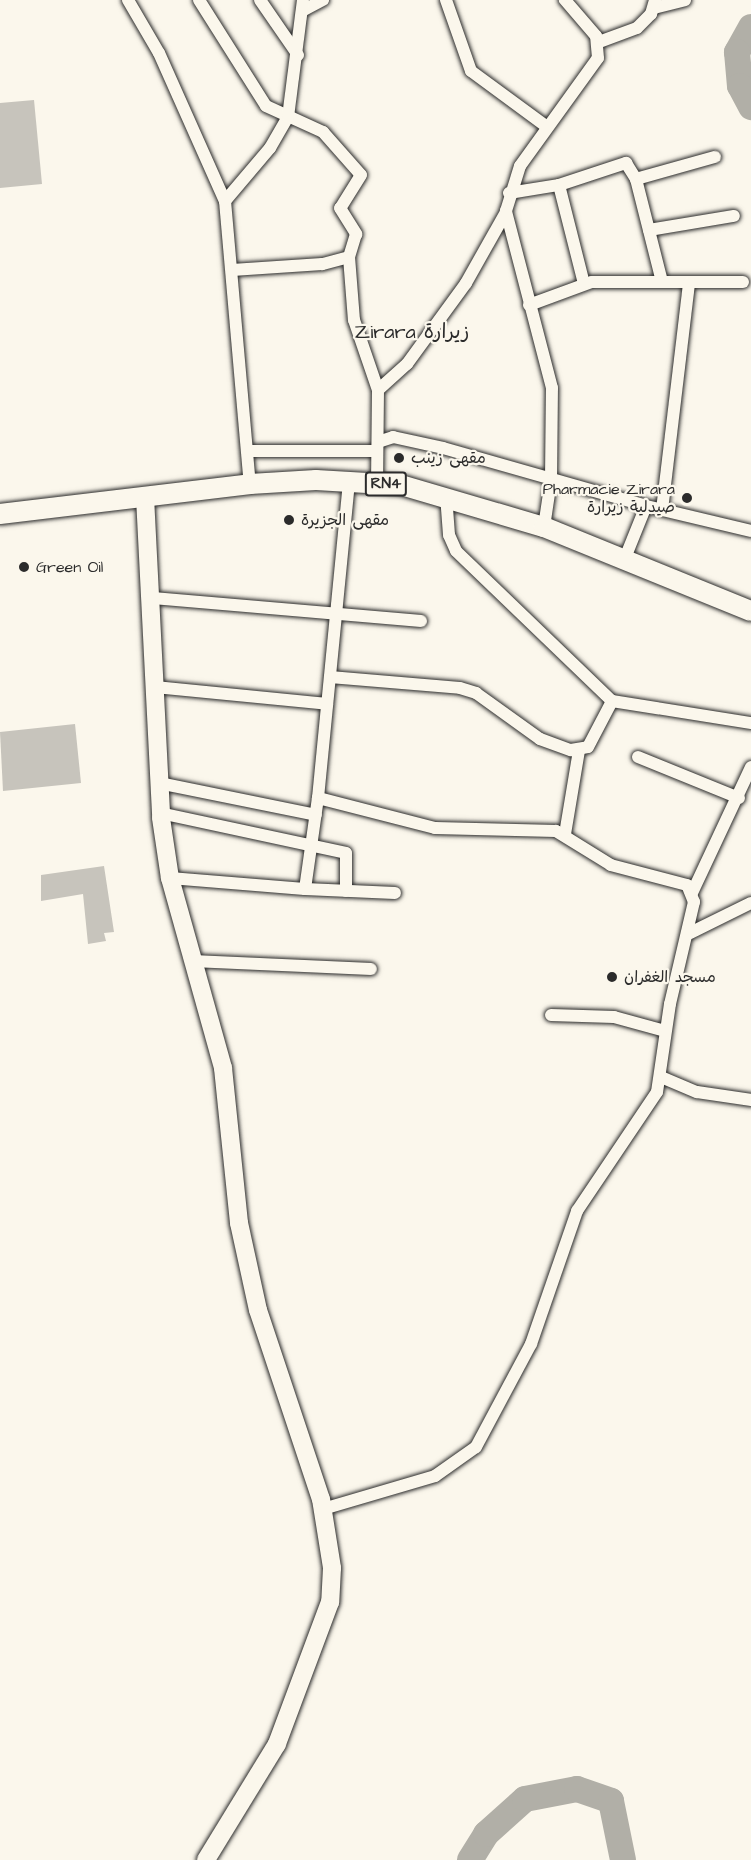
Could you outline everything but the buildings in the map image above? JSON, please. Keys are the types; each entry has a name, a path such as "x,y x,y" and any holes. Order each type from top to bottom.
{"main road":[{"name":"RN4","path":"0,514 250,484 349,481 377,483 446,495 544,527 751,610"}],"street":[{"path":"128,0 159,53 225,201 250,484"},
{"path":"199,0 266,106 324,132 359,168 361,178 340,208 356,234 349,257 354,320 378,390 377,483"},
{"path":"260,0 298,55"},
{"path":"225,201 270,148 288,117 303,5 323,0"},
{"path":"446,0 471,71 546,126"},
{"path":"378,390 407,364 466,283 506,212 509,193 546,126 595,64 599,42 565,0"},
{"path":"599,42 637,27 655,4 685,0"},
{"path":"636,179 714,157"},
{"path":"509,193 559,185 622,162 636,179 662,282"},
{"path":"559,185 584,284"},
{"path":"506,212 552,388 552,480 544,527"},
{"path":"649,230 734,216"},
{"path":"232,270 321,264 349,257"},
{"path":"529,305 584,284 743,282"},
{"path":"662,510 689,284"},
{"path":"247,452 378,446 412,441 646,506 751,531"},
{"path":"305,889 318,798 349,481"},
{"path":"446,495 449,535 456,551 612,701 751,723"},
{"path":"145,497 153,598 160,813 170,878 223,1068 239,1224 258,1310 322,1509 332,1568 330,1602 277,1744 206,1860"},
{"path":"625,558 646,506"},
{"path":"153,598 422,621"},
{"path":"330,677 460,688 476,693 540,738 579,750"},
{"path":"155,687 327,704"},
{"path":"565,834 579,750 597,734 612,701"},
{"path":"638,757 739,798"},
{"path":"322,1509 435,1476 476,1447 531,1344 573,1220 648,1110 661,1077 665,1031 690,933 692,893 739,798 751,767"},
{"path":"159,783 316,815"},
{"path":"318,798 435,828 565,834 602,861 687,885 692,893"},
{"path":"160,813 346,853 346,891"},
{"path":"170,878 305,889 395,893"},
{"path":"690,933 751,903"},
{"path":"193,961 371,969"},
{"path":"551,1015 614,1017 665,1031"},
{"path":"661,1077 697,1092 751,1100"}],"waterway":[{"path":"751,27 737,52 740,86 751,107"},
{"path":"470,1860 486,1834 525,1799 577,1789 611,1801 623,1860"}],"place":[{"name":"مقهى زينب","path":"399,458"},
{"name":"Pharmacie Zirara صيدلية زيرارة","path":"687,498"},
{"name":"مقهى الجزيرة","path":"289,520"},
{"name":"Green Oil","path":"24,567"},
{"name":"مسجد الغفران","path":"612,977"}],"district":[{"name":"Zirara زيرارة","path":"412,332"}]}
